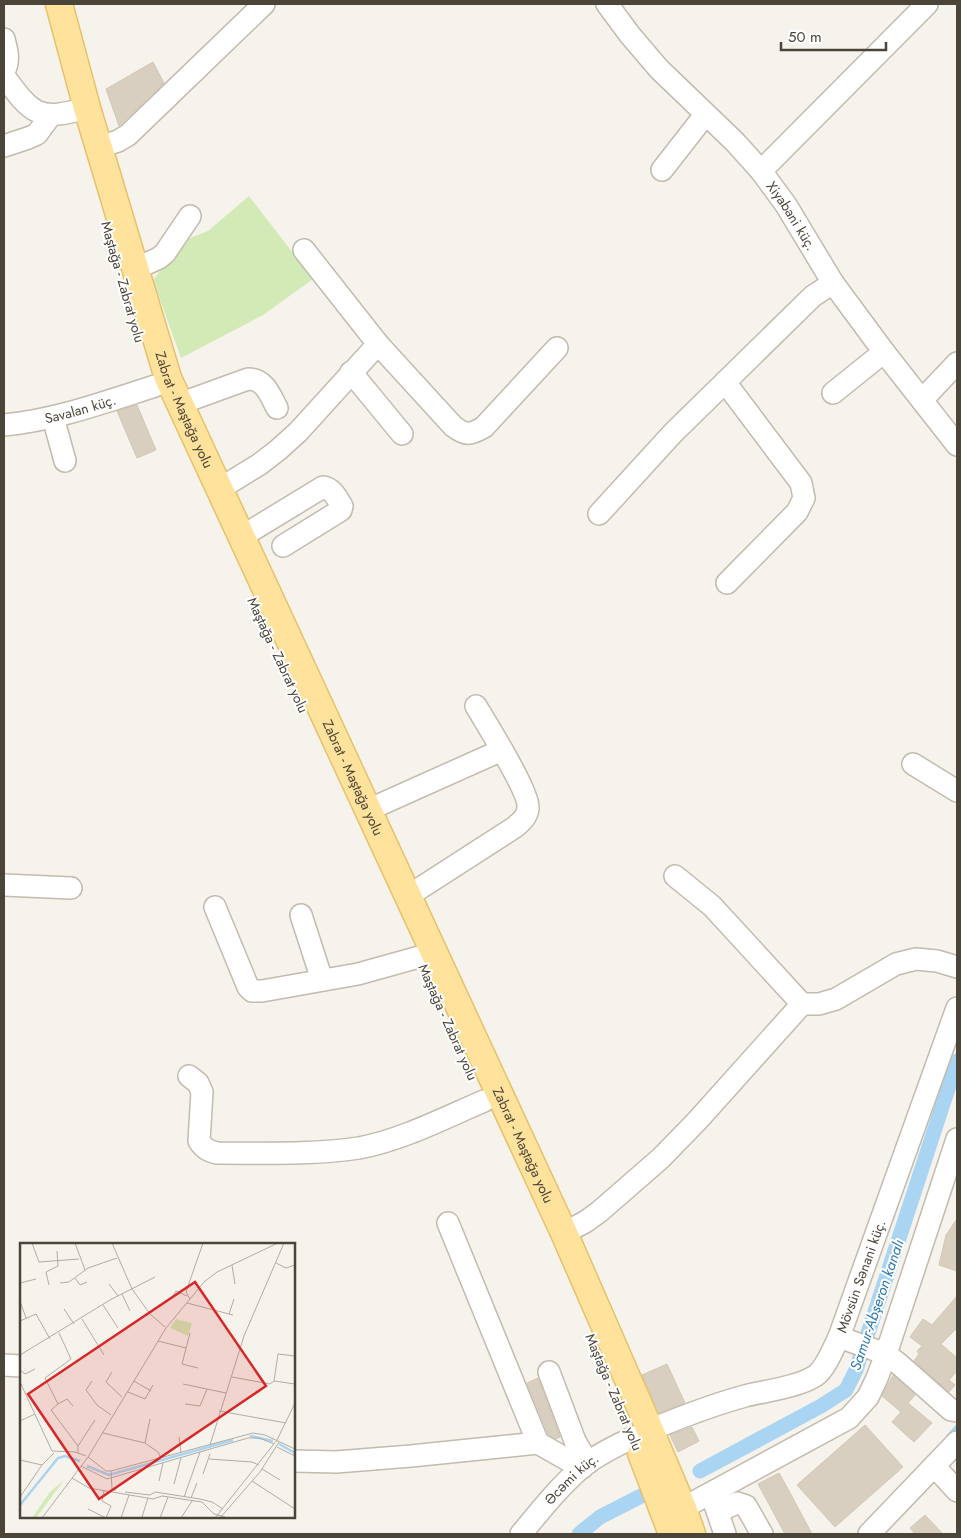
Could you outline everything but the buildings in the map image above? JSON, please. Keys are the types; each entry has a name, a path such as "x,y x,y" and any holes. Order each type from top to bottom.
{"main road":[{"name":"Maştağa - Zabrat yolu","path":"44,4 71,111 154,386 225,544 419,957 549,1242 642,1433 672,1534"},
{"name":"Zabrat - Maştağa yolu","path":"59,4 71,111 99,147 168,378 218,490 564,1233 642,1433 683,1508 692,1534"}],"street":[{"path":"99,147 118,141 128,134 264,4"},
{"name":"Xiyabani küç.","path":"607,4 659,69 735,142 761,171 786,205 833,283 957,445"},
{"path":"761,171 927,4"},
{"path":"4,39 8,54 8,65 4,72"},
{"path":"4,76 23,100 34,110 71,111"},
{"path":"4,146 37,134 71,111"},
{"path":"662,170 705,115"},
{"path":"135,269 159,258 165,253 190,216"},
{"path":"304,250 378,344 452,426 462,432 473,433 484,426 557,348"},
{"path":"599,514 673,433 813,296 824,287 833,283"},
{"path":"218,490 260,464 298,432 378,344"},
{"path":"833,393 884,352"},
{"path":"922,400 957,363"},
{"path":"351,372 402,434"},
{"path":"179,404 248,378 256,379 263,385 277,408"},
{"path":"725,382 801,483 804,498 797,512 728,583"},
{"name":"Savalan küç.","path":"4,425 53,417 154,386"},
{"path":"53,417 65,461"},
{"path":"241,537 322,487 327,487 333,492 342,506 341,510 282,546"},
{"path":"408,896 516,827 525,818 528,807 526,796 476,706"},
{"path":"368,810 502,750"},
{"path":"913,764 957,791"},
{"path":"675,876 712,906 802,1004 818,1004 836,999 896,964 916,959 937,961 957,967"},
{"path":"4,885 71,888"},
{"path":"215,907 248,987 252,991 262,991 358,974 419,957"},
{"path":"301,915 322,980"},
{"path":"564,1233 599,1212 661,1158 697,1122 802,1004"},
{"name":"Mövsün Sənani küç.","path":"642,1433 718,1404 801,1382 817,1375 839,1337 957,1008"},
{"path":"188,1076 198,1083 202,1092 199,1141 208,1151 217,1152 285,1153 360,1147 391,1140 484,1101"},
{"path":"715,1502 849,1418 868,1397 886,1354 957,1139"},
{"path":"448,1223 538,1443"},
{"path":"839,1337 886,1354 900,1364 951,1410 957,1411"},
{"path":"4,1365 20,1366"},
{"path":"550,1372 585,1465"},
{"name":"Əcəmi küç.","path":"521,1534 561,1487 585,1465 602,1453 642,1433"},
{"path":"869,1534 957,1442"},
{"path":"295,1461 346,1461 538,1443 585,1465"},
{"path":"934,1466 957,1491"},
{"path":"715,1502 725,1534"},
{"path":"683,1508 715,1502 737,1503 746,1506 762,1534"}],"green space":[{"path":"249,196 313,279 263,315 181,358 153,280 183,241 208,231"}],"waterway":[{"name":"Samur-Abşeron kanalı","path":"700,1471 821,1406 846,1390 856,1370 957,1061"},
{"path":"948,1437 957,1427"},
{"name":"Samur-Abşeron kanalı","path":"579,1534 600,1517 641,1496"}]}
